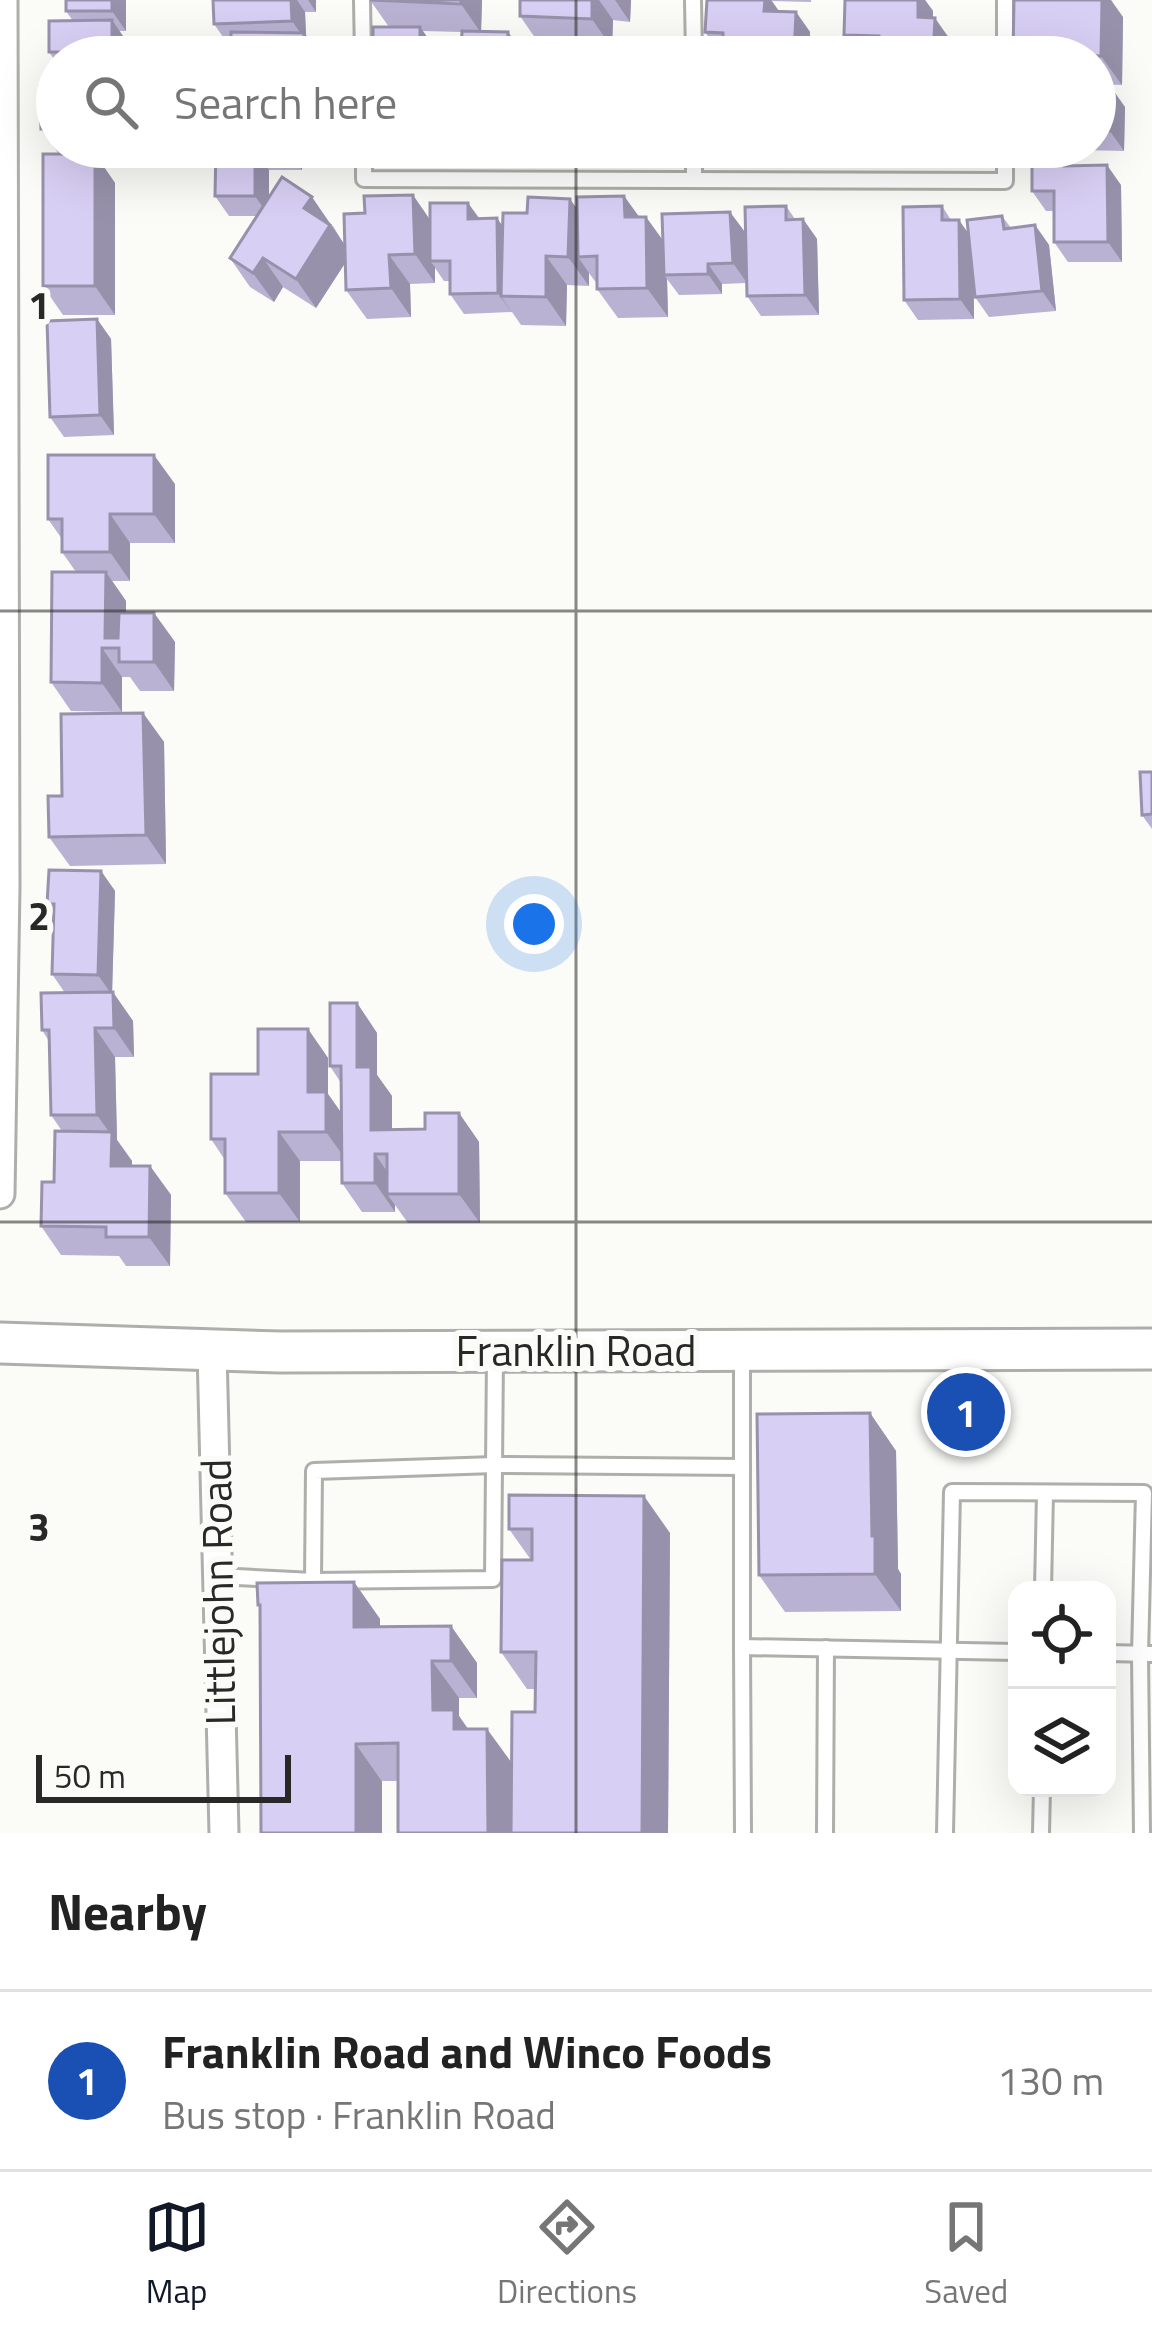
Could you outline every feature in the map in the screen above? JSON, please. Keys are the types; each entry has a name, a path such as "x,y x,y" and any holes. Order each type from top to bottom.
{"main road":[{"name":"Franklin Road","path":"0,1343 212,1351 1152,1349"}],"street":[{"path":"0,1194 3,0"},
{"name":"Littlejohn Road","path":"212,1351 224,1833"}],"lane":[{"path":"362,0 363,36"},
{"path":"693,0 694,36"},
{"path":"1005,0 1005,36"},
{"path":"364,168 364,179 1005,182 1005,168"},
{"path":"694,168 694,180"},
{"path":"218,1576 313,1581 493,1579 495,1351"},
{"path":"742,1351 743,1833"},
{"path":"313,1581 314,1472 495,1465 742,1468"},
{"path":"945,1833 952,1492 1144,1493 1142,1833"},
{"path":"1043,1581 1045,1493"},
{"path":"742,1647 1008,1652"},
{"path":"825,1833 826,1648"},
{"path":"1116,1653 1146,1654"},
{"path":"1041,1833 1042,1797"}],"building":[{"path":"66,0 112,0 112,11 66,11"},
{"path":"213,0 291,0 292,21 214,24"},
{"path":"370,0 461,0 461,4"},
{"path":"520,0 592,0 592,19 520,16"},
{"path":"707,0 765,0 764,11 796,12 795,36 705,32"},
{"path":"845,0 918,0 918,17 935,18 934,36 844,35"},
{"path":"1014,0 1102,0 1101,36 1013,36"},
{"path":"112,20 112,36 49,36 49,21"},
{"path":"373,27 420,27 420,36 373,36"},
{"path":"462,31 508,32 508,36 462,36"},
{"path":"231,32 304,33 304,36 231,36"},
{"path":"43,168 95,168 95,286 43,286"},
{"path":"216,168 255,168 255,196 215,196"},
{"path":"1032,168 1107,168 1108,242 1054,242 1054,191 1032,191"},
{"path":"282,177 312,197 304,208 330,225 296,279 263,258 253,273 230,258"},
{"path":"413,195 415,254 389,255 391,288 346,290 344,214 365,213 364,196"},
{"path":"624,196 625,217 646,217 647,288 597,289 597,256 578,257 577,197"},
{"path":"528,197 570,199 568,257 546,256 546,297 501,296 503,213 527,213"},
{"path":"430,203 468,203 468,219 497,218 498,293 450,294 450,261 430,261"},
{"path":"786,206 786,220 803,219 805,295 747,296 745,207"},
{"path":"942,206 942,220 959,220 960,299 904,300 903,207"},
{"path":"730,212 733,263 708,264 708,274 664,275 662,214"},
{"path":"1002,216 1004,229 1035,225 1042,291 975,297 967,220"},
{"path":"97,319 100,415 50,417 47,321"},
{"path":"48,455 154,455 154,514 110,514 110,552 62,552 62,519 48,519"},
{"path":"52,572 106,572 105,638 118,638 119,613 154,613 154,662 119,662 119,648 102,648 102,683 51,682"},
{"path":"143,713 146,835 49,837 48,796 62,796 61,714"},
{"path":"1140,772 1152,772 1152,814 1142,815"},
{"path":"49,870 101,871 98,975 52,974 54,904 47,904"},
{"path":"113,992 114,1028 95,1028 97,1115 51,1115 49,1030 42,1030 41,993"},
{"path":"330,1003 357,1003 357,1067 371,1067 371,1130 425,1129 425,1113 459,1113 459,1194 387,1194 387,1154 375,1154 375,1183 342,1183 341,1066 330,1066"},
{"path":"258,1029 308,1029 308,1092 326,1092 326,1132 279,1132 279,1193 225,1193 225,1139 211,1139 211,1074 258,1074"},
{"path":"55,1131 112,1132 111,1166 150,1166 149,1237 106,1237 106,1227 41,1226 42,1182 54,1182"},
{"path":"870,1413 875,1574 759,1575 757,1414"},
{"path":"509,1495 644,1496 642,1833 511,1833 512,1712 535,1712 536,1652 501,1652 502,1560 532,1560 532,1529 509,1529"},
{"path":"354,1582 354,1627 451,1626 451,1661 432,1661 433,1710 454,1710 454,1729 487,1729 488,1833 398,1833 398,1743 356,1744 356,1833 261,1833 257,1583"}],"place":[{"name":"Franklin Road and Winco Foods","path":"966,1412"}]}
